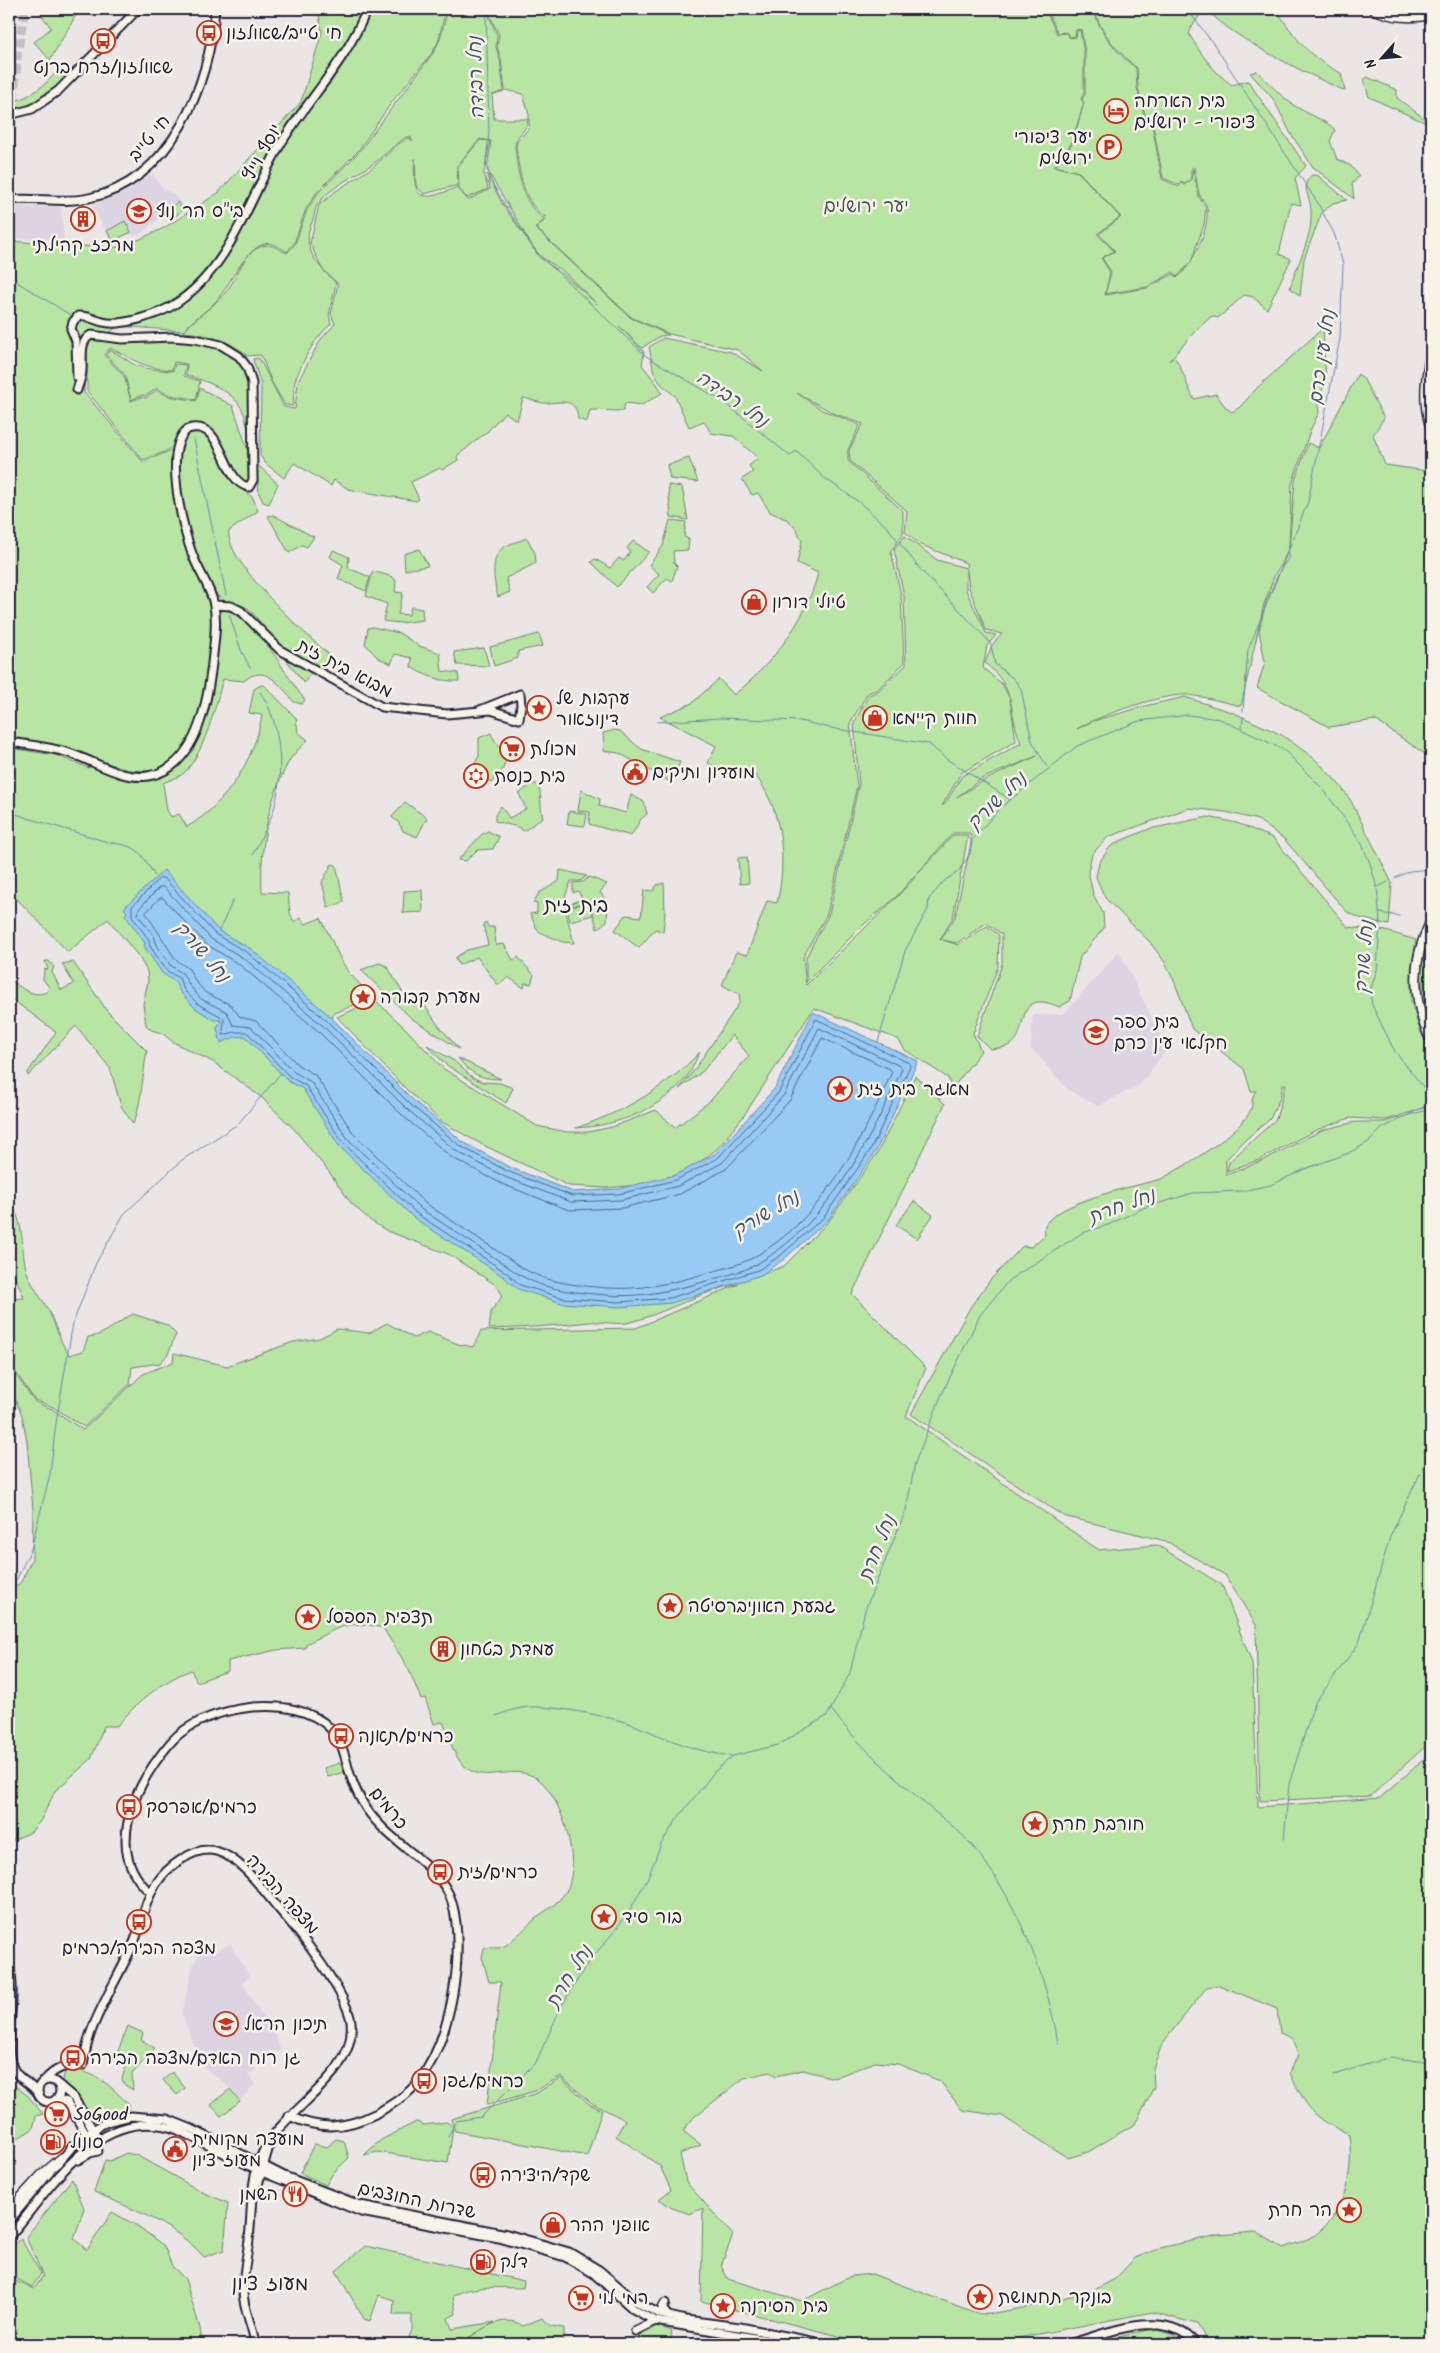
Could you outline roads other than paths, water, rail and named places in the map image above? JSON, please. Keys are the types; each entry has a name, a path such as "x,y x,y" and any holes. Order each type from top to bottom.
{"highway":[{"path":"9,2211 35,2182 62,2158"}],"main road":[{"path":"9,115 32,109 58,91 138,9"},
{"name":"חי טייב","path":"9,200 57,201 90,198 126,183 146,168 176,132 194,100 208,63 215,21 215,9"},
{"name":"יוסף וייץ","path":"214,605 193,556 183,524 177,482 178,444 180,437 188,429 203,429 212,436 239,482 247,487 251,485 254,480 251,447 252,389 250,373 244,361 228,348 195,338 122,339 91,335 86,337 83,344 82,368 77,390 78,361 76,341 72,329 73,322 78,316 92,316 103,322 124,322 143,317 174,305 204,280 218,262 248,211 282,142 349,48 367,9"},
{"path":"1373,9 1393,16 1408,18 1431,16"},
{"path":"1431,349 1424,394 1427,418 1431,429"},
{"path":"9,742 56,749 130,776 147,776 170,767 182,755 195,735 205,708 214,642 214,605"},
{"name":"מבוא בית זית","path":"214,605 231,606 241,611 280,650 382,708 447,714 480,710 498,712 519,719 520,694 480,710"},
{"path":"1431,921 1424,935 1415,970 1420,1003 1431,1041"},
{"name":"כרמים","path":"151,1893 139,1882 128,1864 127,1830 130,1813 144,1781 172,1741 181,1733 208,1717 243,1707 280,1708 298,1711 323,1722 336,1735 355,1788 369,1812 391,1837 440,1878 452,1903 456,1929 453,1991 445,2030 426,2071 417,2084 397,2101 353,2124 324,2127 290,2116"},
{"name":"מצפה הבירה","path":"62,2068 83,2065 95,2022 134,1940 151,1893 164,1874 192,1855 203,1850 214,1850 227,1855 252,1878 291,1923 330,1979 349,2013 351,2035 348,2048 334,2072 272,2134 260,2167 253,2200 243,2290 253,2326 254,2344"},
{"path":"9,1967 12,1994 10,2057 14,2070 47,2102 56,2099 67,2102 92,2143"},
{"path":"39,2095 38,2088 52,2073 62,2068"},
{"path":"56,2099 60,2092 55,2073 62,2068"},
{"path":"22,2079 32,2082 57,2083 70,2093 98,2138"},
{"path":"74,2144 78,2132 76,2115"},
{"path":"85,2116 94,2122 106,2122"},
{"name":"שדרות החוצבים","path":"9,2221 74,2144 92,2129 106,2122 131,2116 172,2120 260,2167 330,2195 370,2208 498,2232 569,2252 599,2270 630,2297 650,2310 668,2316 740,2327 826,2344"},
{"name":"שדרות החוצבים","path":"9,2237 71,2164 98,2138 125,2128 162,2126 178,2130 361,2212 499,2238 565,2257 593,2273 642,2316 655,2321"},
{"path":"71,2164 90,2152 98,2151"},
{"path":"665,2303 662,2308 668,2316"},
{"path":"634,2331 655,2321 791,2344"},
{"path":"1068,2344 1137,2326 1156,2325 1181,2331 1196,2344"},
{"path":"768,2339 775,2344"}],"water":[{"name":"מאגר בית זית","path":"164,870 219,931 251,949 330,1016 414,1101 463,1142 509,1167 573,1192 618,1189 675,1175 715,1154 775,1088 813,1012 918,1061 876,1151 828,1220 783,1260 761,1275 671,1303 620,1307 562,1303 518,1289 504,1277 414,1218 339,1146 303,1089 288,1081 245,1036 235,1037 221,1043 217,1028 221,1020 214,1020 195,1008 180,992 175,982 162,973 144,946 145,943 125,915 127,912 124,908"}],"waterway":[{"name":"נחל רבידה","path":"486,9 489,131 486,163 491,181 537,253 646,356 724,402 790,456 796,451 823,477 859,502 888,528 920,569 986,638 991,645 995,664 1014,679 1021,689 1032,741 1047,767"},
{"name":"נחל עין כרם","path":"1187,9 1215,46 1317,202 1334,233 1343,264 1340,338 1308,502 1248,650 1243,711"},
{"path":"9,277 72,316"},
{"path":"194,439 226,595"},
{"path":"229,614 241,650 250,668"},
{"path":"253,855 273,811 278,792 280,762 279,747 272,717 260,692"},
{"name":"נחל שורק","path":"878,1042 905,951 928,909 929,899 944,881 958,872 970,854 972,840 1000,808 1077,746 1139,721 1188,715 1220,719 1284,750 1324,790 1361,842 1370,863 1377,888 1380,922 1377,970 1370,991 1372,1005 1394,1050 1431,1097"},
{"path":"1242,728 1243,717"},
{"path":"657,722 720,718 800,721 830,728 929,744 945,758 1011,800"},
{"name":"נחל שורק","path":"9,812 131,847 142,856 155,876"},
{"path":"1395,878 1410,871 1431,869"},
{"path":"1378,887 1388,882"},
{"path":"219,931 233,900"},
{"path":"1380,913 1399,916"},
{"path":"9,1595 31,1549 50,1474 56,1423 73,1323 96,1263 124,1214 182,1160 238,1124 281,1073"},
{"name":"נחל חרת","path":"448,2137 456,2121 481,2117 536,2062 561,2007 589,1961 614,1932 631,1908 648,1877 661,1844 677,1819 715,1771 733,1756 778,1745 827,1716 850,1673 865,1610 906,1510 915,1463 941,1396 980,1315 1009,1280 1082,1233 1108,1225 1143,1208 1193,1193 1242,1191 1271,1185 1305,1169 1349,1153 1370,1141 1381,1129 1431,1103"},
{"path":"1284,1839 1289,1784 1314,1704 1359,1643 1390,1537 1431,1450"},
{"path":"496,1716 515,1709 532,1707 561,1709 624,1722 694,1748 732,1756"},
{"path":"831,1709 865,1749 961,1834 986,1864 1015,1911 1027,1937 1046,1990 1058,2043"},
{"path":"1334,2075 1390,2057 1431,2063"}],"tunnel":[{"path":"9,154 18,49 25,9"}],"place":[{"name":"חי טייב/שאולזון","path":"209,33"},
{"name":"שאולזון/זרח ברנט","path":"103,41"},
{"name":"בית הארחה ציפורי - ירושלים","path":"1116,111"},
{"name":"יער ציפורי ירושלים","path":"1109,147"},
{"name":"בי\"ס הר נוף","path":"139,211"},
{"name":"מרכז קהילתי","path":"83,219"},
{"name":"טיולי דורון","path":"754,602"},
{"name":"עקבות של דינוזאור","path":"539,708"},
{"name":"חוות קיימא","path":"875,718"},
{"name":"מכולת","path":"512,749"},
{"name":"מועדון ותיקים","path":"635,772"},
{"name":"בית כנסת","path":"476,776"},
{"name":"מערת קבורה","path":"363,997"},
{"name":"בית ספר חקלאי עין כרם","path":"1096,1032"},
{"name":"מאגר בית זית","path":"840,1089"},
{"name":"גבעת האוניברסיטה","path":"670,1606"},
{"name":"תצפית הספסל","path":"308,1617"},
{"name":"עמדת בטחון","path":"443,1649"},
{"name":"כרמים/תאנה","path":"341,1736"},
{"name":"כרמים/אפרסק","path":"129,1807"},
{"name":"חורבת חרת","path":"1035,1824"},
{"name":"כרמים/זית","path":"440,1872"},
{"name":"בור סיד","path":"604,1917"},
{"name":"מצפה הבירה/כרמים","path":"139,1922"},
{"name":"תיכון הראל","path":"226,2024"},
{"name":"גן רוח האדם/מצפה הבירה","path":"73,2058"},
{"name":"כרמים/גפן","path":"424,2081"},
{"name":"SoGood","path":"57,2114"},
{"name":"סונול","path":"53,2142"},
{"name":"מועצה מקומית מעוז ציון","path":"175,2149"},
{"name":"שקד/היצירה","path":"483,2175"},
{"name":"השמן","path":"295,2194"},
{"name":"הר חרת","path":"1349,2210"},
{"name":"אופני ההר","path":"553,2225"},
{"name":"דלק","path":"483,2262"},
{"name":"בונקר תחמושת","path":"980,2297"},
{"name":"רמי לוי","path":"581,2298"},
{"name":"בית הסירנה","path":"723,2306"}],"district":[{"name":"בית זית","path":"576,905"},
{"name":"מעוז ציון","path":"270,2283"}],"park label":[{"name":"יער ירושלים","path":"866,206"}]}
